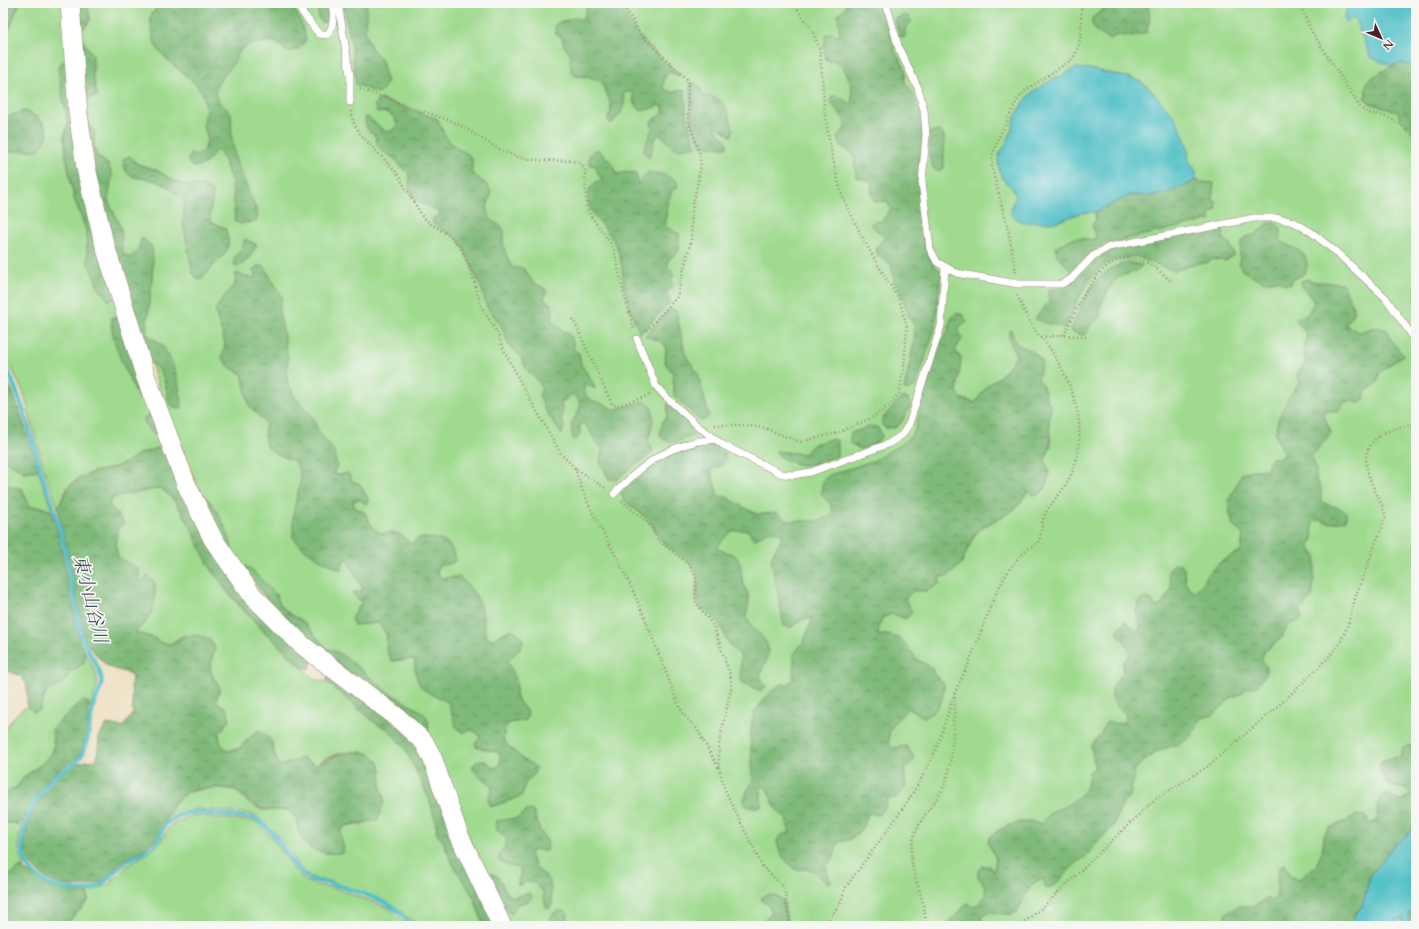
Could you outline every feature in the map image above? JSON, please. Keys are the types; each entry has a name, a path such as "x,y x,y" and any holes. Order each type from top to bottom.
{"street":[{"path":"70,3 78,113 86,168 103,239 145,375 186,484 213,539 252,595 302,645 396,717 424,742 432,757 458,833 502,926"}],"lane":[{"path":"295,3 319,34 327,35 331,31 333,3"},
{"path":"338,3 348,55 350,102"},
{"path":"886,3 899,49 918,88 924,110 926,135 922,182 930,249 937,262 945,268 956,273 1018,284 1062,284 1072,278 1100,252 1124,242 1254,218 1276,218 1294,222 1335,251 1385,297 1416,341"},
{"path":"637,339 656,386 699,426 716,439 782,474 811,472 888,444 902,435 909,424 941,326 945,268"},
{"path":"614,494 645,464 671,449 701,440 716,439"}],"path":[{"path":"350,85 454,122 498,150 527,159 579,162 585,169 586,205 590,215 610,242 615,252 625,299 637,339 677,297 691,240 692,209 701,166 699,152 688,120 688,80 641,35 622,3"},
{"path":"699,426 744,425 764,428 800,442 838,433 867,420 882,411 899,392 904,368 907,327 899,299 873,257 842,194 832,156 825,115 820,50 812,30 793,3"},
{"path":"1018,284 1008,229 992,168 992,156 998,139 1018,99 1026,90 1070,61 1076,55 1078,47 1081,3"},
{"path":"1299,3 1312,32 1360,108 1369,114 1386,116 1397,122 1416,140"},
{"path":"350,102 353,122 361,135 397,173 422,216 432,225 450,236 461,248 472,273 481,306 498,334 502,346 518,377 561,454 575,468 614,494 648,523 658,540 688,564 694,572 696,579 695,601 714,627 731,678 731,689 718,743 719,768 725,790 762,866 783,886 790,926"},
{"path":"1064,335 1095,277 1109,265 1126,260 1138,260 1148,264 1170,280"},
{"path":"825,926 840,903 846,888 917,786 938,742 956,690 972,655 982,624 992,603 1011,567 1019,556 1026,549 1038,543 1046,513 1067,485 1077,456 1079,417 1076,399 1057,360 1034,329 1010,282"},
{"path":"573,319 612,404 617,406 661,392"},
{"path":"1041,337 1064,335 1088,337"},
{"path":"1018,926 1056,896 1155,799 1207,767 1285,700 1305,682 1340,643 1348,624 1356,595 1386,516 1367,473 1368,449 1382,432 1400,426 1416,424"},
{"path":"575,468 579,484 592,512 610,544 648,626 679,706 684,715 697,728 719,768"},
{"path":"925,926 924,908 911,856 911,847 914,833 937,800 945,784 953,733 956,690"}],"green space":[{"path":"3,3 9,3 3,24"},
{"path":"9,3 20,3 9,30 3,38 3,24"},
{"path":"20,3 64,3 69,62 58,68 68,125 64,136 74,198 86,229 88,263 114,298 120,316 111,326 126,372 132,383 146,399 166,449 146,452 118,466 80,478 67,488 58,508 43,466 24,394 3,350 3,152 11,151 13,115 3,118 3,38 9,30"},
{"path":"80,3 87,3 90,18 88,23 81,31"},
{"path":"87,3 1416,3 1416,926 510,926 473,851 447,777 313,644 234,556 200,491 168,418 132,299 88,126 81,31 90,20"},
{"path":"160,3 289,3 300,21 306,41 297,50 288,52 276,42 250,44 240,50 235,61 217,84 215,94 219,102 231,113 232,141 236,161 258,214 256,221 241,224 235,221 232,183 221,153 215,150 207,162 197,166 193,167 188,162 190,154 202,153 207,143 207,137 203,127 206,112 205,101 201,91 195,84 161,53 156,45 150,17"},
{"path":"317,3 327,3 329,20 323,23 319,19"},
{"path":"343,3 367,3 365,31 371,48 382,61 387,83 380,93 356,84 351,43"},
{"path":"600,3 619,3 631,25 638,34 680,76 669,72 664,80 664,89 671,92 685,90 687,119 696,146 681,149 677,148 670,145 663,136 659,135 654,140 649,158 643,151 652,129 651,122 663,113 664,107 659,105 650,109 640,110 634,103 633,94 629,91 623,94 624,103 622,110 611,124 608,120 611,111 610,104 601,81 590,77 576,76 571,73 571,55 564,46 562,37 556,34 555,28 557,23 574,18 584,19 587,6"},
{"path":"846,3 882,3 895,51 905,69 905,82 913,93 920,112 922,135 918,180 925,248 934,266 941,271 935,327 916,386 910,390 904,390 915,336 914,325 909,318 902,295 894,281 891,264 878,257 876,248 885,237 870,224 875,221 881,222 891,209 887,201 875,202 871,191 872,185 867,180 856,177 854,154 840,145 837,137 846,127 845,120 831,103 832,96 837,96 851,104 852,98 850,80 847,74 836,61 826,61 824,47 826,35 832,33 840,36 838,14 846,7"},
{"path":"1107,3 1149,3 1148,7 1150,18 1146,33 1132,37 1118,35 1109,39 1099,33 1094,29 1092,18 1104,9"},
{"path":"904,15 909,17 912,22 905,29 905,37 900,37 895,19"},
{"path":"81,39 93,55 93,76 97,96 89,98 86,104"},
{"path":"62,62 69,62 114,298 109,301 99,289 88,263 86,229 74,198 64,136 68,125 58,68"},
{"path":"1401,63 1416,66 1416,134 1400,118 1398,112 1369,103 1366,99 1367,83 1369,80 1382,71"},
{"path":"694,83 700,88 703,96 715,98 725,106 733,127 733,132 731,136 717,126 716,128 728,146 701,146 691,120 690,84"},
{"path":"380,99 438,119 440,126 452,144 456,148 468,154 472,160 471,172 488,186 491,193 487,211 489,217 504,231 503,244 511,266 513,268 523,268 534,283 544,288 547,292 544,297 545,301 550,303 553,308 552,320 562,331 568,333 572,339 574,350 579,353 581,364 595,389 589,386 583,387 586,395 592,401 606,405 614,410 645,401 652,409 653,419 648,441 653,452 625,472 617,480 609,479 600,462 602,448 584,424 580,425 580,434 576,440 573,439 571,425 580,409 580,406 577,398 572,394 561,403 563,410 561,419 564,425 562,435 544,408 539,395 542,388 538,381 526,369 521,357 509,346 501,325 487,307 482,290 463,246 451,234 433,224 433,218 441,215 438,211 418,202 412,196 410,191 409,173 403,169 395,159 382,151 378,145 375,135 368,130 365,122 366,116 386,132 392,131 397,125 395,118 389,113 377,112 374,104"},
{"path":"24,111 43,122 48,135 39,150 3,152 3,118"},
{"path":"88,126 95,131 94,145 97,156 108,164 112,175 108,200 121,228 122,252 130,258 138,250 142,238 151,246 153,263 146,333 161,344 170,358 178,383 182,408 175,408 169,403 166,386 162,375 156,366 151,363 101,204"},
{"path":"940,131 944,136 944,168 938,171 934,169 930,160 929,135 931,132"},
{"path":"594,150 599,150 610,161 617,174 627,172 636,173 638,185 648,172 663,175 677,182 678,188 673,189 668,202 666,218 666,227 679,234 679,251 668,260 668,267 673,272 673,277 671,279 673,286 670,290 666,290 670,302 640,334 628,300 617,248 612,237 595,216 589,204 589,191 598,181 604,179 598,175 596,166 591,165 589,161 590,155"},
{"path":"130,156 137,164 156,170 175,181 185,185 206,186 213,193 210,214 211,222 225,228 228,246 221,258 203,277 198,279 193,274 183,223 184,201 172,190 162,184 152,180 131,176 124,167 123,159"},
{"path":"1196,180 1214,183 1212,199 1216,202 1217,209 1209,215 1211,220 1108,243 1098,247 1072,272 1057,255 1056,248 1074,238 1096,238 1092,225 1096,220 1095,212 1131,195 1156,196 1183,187"},
{"path":"1270,222 1275,223 1281,229 1280,240 1301,252 1306,259 1306,271 1300,276 1292,279 1291,284 1284,284 1278,280 1265,282 1243,271 1239,264 1241,241 1245,237 1255,235"},
{"path":"1222,226 1224,240 1230,244 1234,255 1226,261 1212,259 1207,263 1199,263 1174,271 1135,256 1111,261 1103,266 1090,279 1076,303 1066,325 1063,327 1045,323 1035,318 1050,301 1048,294 1050,289 1059,288 1074,281 1108,251"},
{"path":"245,239 257,245 245,262 235,267 234,258 241,250"},
{"path":"1127,262 1142,265 1136,271 1122,276 1113,282 1099,310 1101,316 1091,324 1087,333 1083,335 1070,331 1085,299 1097,280 1115,267"},
{"path":"257,266 264,266 282,297 279,309 288,358 287,380 294,396 313,418 319,432 333,450 337,466 333,473 338,475 348,473 352,481 360,484 368,499 367,505 359,499 353,502 354,507 364,512 372,526 380,533 396,533 404,537 411,544 419,538 432,538 442,540 450,546 456,558 453,563 438,566 437,573 441,578 459,577 467,584 474,593 481,607 487,637 493,639 511,629 522,638 522,645 508,661 517,681 517,697 528,713 526,720 509,723 505,728 503,738 506,744 525,761 532,764 536,768 533,775 525,784 521,796 491,807 488,800 492,787 474,771 472,767 477,761 485,761 495,768 500,765 500,754 475,745 480,739 478,733 470,729 462,733 456,726 448,702 426,691 419,684 414,659 392,661 386,649 387,635 378,623 354,625 351,619 362,602 352,593 363,590 346,557 342,564 342,570 316,557 293,538 293,515 301,478 296,462 275,453 267,446 264,433 266,424 249,405 242,374 231,368 222,358 225,344 215,310 235,284 236,273 253,279 255,274 253,270"},
{"path":"1307,279 1315,282 1342,283 1350,299 1354,312 1345,325 1358,332 1375,327 1387,330 1391,340 1403,355 1379,373 1378,381 1373,387 1365,392 1364,399 1360,403 1350,401 1343,403 1338,412 1324,411 1323,413 1331,433 1311,457 1316,468 1316,480 1321,488 1321,501 1340,508 1346,512 1346,520 1329,523 1321,520 1315,521 1312,524 1313,539 1310,544 1310,549 1316,557 1312,597 1301,610 1301,620 1288,625 1282,638 1265,651 1261,659 1267,667 1265,674 1257,686 1247,688 1241,694 1232,697 1213,715 1200,718 1195,730 1184,741 1163,749 1148,758 1135,769 1130,796 1123,802 1113,827 1087,855 1072,867 1058,882 1048,889 1045,888 1044,879 1039,880 1030,887 1017,912 1012,914 993,912 985,914 982,917 983,926 942,926 953,919 967,903 972,907 981,902 984,898 985,890 982,881 978,877 978,870 982,866 990,866 993,871 995,866 995,856 988,842 993,834 1009,825 1020,822 1029,821 1041,824 1051,812 1066,806 1083,793 1087,787 1089,772 1095,767 1091,746 1101,734 1104,725 1109,721 1114,724 1124,722 1126,715 1115,704 1112,695 1115,683 1123,673 1123,662 1130,656 1129,649 1118,634 1118,629 1124,622 1127,622 1136,632 1141,628 1136,611 1139,601 1144,598 1152,600 1155,607 1162,605 1170,591 1171,583 1168,574 1170,568 1174,564 1181,564 1184,568 1187,585 1195,591 1201,586 1210,572 1218,564 1241,551 1243,534 1233,526 1228,502 1242,473 1253,470 1267,469 1271,458 1279,458 1285,453 1277,439 1276,433 1282,410 1291,394 1300,383 1297,373 1306,362 1303,350 1307,335 1295,319 1307,315 1314,303 1301,281"},
{"path":"670,309 676,311 685,354 698,374 709,416 703,421 699,420 674,396 673,373 665,363 666,346 660,341 645,336"},
{"path":"957,313 963,315 967,322 960,326 959,331 962,339 955,350 961,358 957,392 961,398 975,403 987,386 1005,372 1016,356 1009,340 1010,329 1018,345 1032,351 1042,361 1038,379 1051,406 1049,420 1051,446 1045,459 1049,472 1047,484 1040,493 1032,494 1028,491 1019,505 1011,512 981,528 974,536 961,564 948,576 939,577 940,583 927,591 913,591 905,599 912,612 906,619 893,614 882,618 877,635 889,635 902,640 918,660 932,668 933,673 944,684 943,694 940,704 929,715 924,717 908,708 892,726 889,736 891,748 906,746 915,759 904,769 906,786 896,798 888,799 883,811 878,815 871,813 867,815 864,825 858,833 849,839 839,842 834,856 826,867 831,882 829,884 812,870 794,869 782,856 777,840 783,834 790,833 786,819 775,807 767,788 761,786 761,807 750,808 744,804 743,800 753,779 750,735 754,712 773,690 782,684 788,684 793,680 794,654 803,643 813,618 801,620 791,627 784,626 771,559 781,541 782,534 769,530 754,540 748,530 731,531 717,547 722,551 736,556 740,562 742,579 749,597 747,617 751,626 762,636 767,645 767,657 760,676 766,687 761,691 742,682 740,675 740,654 727,641 722,628 715,618 699,604 697,597 698,581 694,569 684,558 664,543 650,522 621,495 622,492 638,477 660,459 678,451 699,445 709,444 717,446 723,450 726,459 721,466 712,469 711,472 718,496 726,497 756,514 777,513 787,521 820,521 833,514 831,505 821,493 823,480 832,474 873,461 903,443 914,433 936,350 948,332 951,317"},
{"path":"120,316 146,399 138,398 117,347 112,326 112,317"},
{"path":"3,373 13,393 36,459 38,470 24,472 3,459"},
{"path":"905,397 911,405 901,423 895,428 886,428 882,425 882,419 901,398"},
{"path":"668,404 700,432 679,441 668,442 664,439 660,435 663,421 667,417"},
{"path":"152,413 159,433 157,434 149,430 144,421 144,418"},
{"path":"869,427 877,427 882,436 876,443 861,449 851,444 851,433"},
{"path":"832,439 837,440 837,456 810,464 802,465 791,462 777,454 776,451 805,454 814,444"},
{"path":"158,448 166,449 186,502 312,662 309,669 301,666 265,632 232,596 206,560 178,505 160,488 112,498 109,504 124,523 118,531 116,539 118,557 138,569 141,582 148,575 155,584 152,611 146,621 135,632 154,638 161,643 171,644 185,636 193,635 209,639 215,648 210,669 220,688 216,701 227,709 230,720 219,733 220,743 227,751 238,749 258,730 265,734 272,742 275,755 280,766 302,758 316,765 338,755 364,752 372,755 379,763 384,802 378,820 348,825 341,829 343,847 342,853 322,853 310,848 302,839 299,832 298,822 289,810 268,810 258,808 238,792 231,789 197,789 180,796 170,809 160,831 151,844 145,849 120,862 104,880 81,886 63,885 55,883 41,875 30,863 26,855 25,839 31,817 44,793 62,774 72,766 84,761 97,760 99,736 107,724 123,727 133,713 131,685 132,675 108,666 85,640 58,508 69,487 80,478 93,472 113,468 128,462 138,454"},
{"path":"3,459 24,472 38,470 52,512 42,507 32,507 28,503 22,489 3,484"},
{"path":"3,484 22,489 28,503 32,507 42,507 52,512 57,528 80,643 85,652 84,663 68,673 67,679 54,689 48,689 40,710 33,712 27,706 27,685 21,676 3,669"},
{"path":"160,488 171,497 180,509 218,578 226,590 247,614 314,679 327,682 377,724 388,729 405,748 429,798 436,822 437,833 443,841 450,859 474,898 484,926 418,926 393,905 331,881 315,879 300,868 280,837 257,817 251,814 198,809 180,813 163,824 176,802 187,792 218,787 235,790 248,802 262,810 289,810 298,822 299,832 305,843 312,850 344,848 340,835 341,829 348,825 364,824 384,796 381,788 381,769 365,753 341,753 326,758 316,765 290,763 280,766 269,738 258,730 238,749 227,751 220,743 219,733 230,720 227,709 216,701 220,688 210,669 215,648 209,639 182,636 171,644 161,643 154,638 134,632 145,622 152,611 155,584 141,583 127,563 118,557 115,544 118,528 109,504 112,498"},
{"path":"200,491 218,513 226,529 234,556 220,535"},
{"path":"241,566 248,567 261,579 276,595 281,606 290,614 303,621 326,648 337,652 349,660 388,692 422,712 428,719 429,737 333,660 271,605"},
{"path":"85,652 94,668 97,680 97,685 89,709 88,702 77,704 73,710 61,720 55,732 54,749 43,763 24,777 18,786 3,795 3,731 17,714 27,706 33,712 40,710 51,687 84,663"},
{"path":"327,677 332,677 396,725 422,750 495,926 484,926 474,898 450,859 443,841 437,833 436,822 429,798 405,748 388,729 377,724 327,682"},
{"path":"82,701 88,702 88,714 87,730 81,752 74,760 56,772 41,788 26,815 18,824 3,822 3,795 18,786 24,777 43,763 54,749 52,729"},
{"path":"1416,745 1416,828 1393,846 1370,876 1362,906 1355,914 1352,923 1354,926 1226,926 1225,914 1239,906 1254,906 1268,898 1276,899 1280,866 1285,864 1290,876 1299,879 1316,866 1322,851 1324,836 1329,828 1357,815 1365,816 1370,824 1378,820 1378,805 1383,795 1386,793 1399,801 1411,795 1406,789 1387,783 1379,770 1381,762 1390,758 1401,757 1403,747"},
{"path":"527,810 533,811 540,831 548,842 546,851 536,850 530,852 534,865 550,881 552,905 549,909 546,907 543,892 533,882 527,881 518,886 518,880 521,874 518,868 499,861 499,854 505,847 507,840 495,828 496,821 519,818"},
{"path":"194,815 256,822 271,836 296,872 306,881 316,885 331,887 374,902 392,910 408,926 63,926 88,902 88,893 109,884 127,866 155,848 172,824"},
{"path":"24,819 19,838 19,849 24,868 21,867 3,880 3,822 18,824"},
{"path":"21,867 47,886 71,892 88,893 88,902 63,926 3,926 3,880"},
{"path":"490,874 495,874 498,877 507,894 510,896 515,897 530,893 532,896 530,900 517,904 512,914 507,911 497,899 488,878"},
{"path":"770,895 776,896 783,900 788,926 761,926 771,912 768,904 763,902 761,898"},
{"path":"1416,906 1416,926 1411,926 1409,913"},
{"path":"558,911 565,911 568,914 567,923 557,926 546,926 553,914"}],"water":[{"path":"1345,3 1416,3 1416,66 1401,63 1392,66 1370,57 1355,19 1352,18 1347,23 1343,18 1347,11"},
{"path":"1075,68 1091,69 1131,78 1143,83 1149,88 1177,120 1188,148 1189,161 1196,171 1196,180 1183,187 1156,196 1131,195 1095,212 1081,213 1056,222 1021,222 1011,215 1012,205 1016,196 1012,187 1002,178 998,159 1009,138 1014,120 1019,109 1031,94 1056,77 1064,75"},
{"path":"1416,828 1416,906 1409,913 1411,926 1403,926 1403,918 1389,926 1354,926 1352,923 1355,914 1362,906 1370,876 1393,846"}],"waterway":[{"name":"東小山谷川","path":"3,360 24,411 41,472 57,518 81,634 86,647 97,666 101,679 101,686 93,707 85,750 76,762 50,781 38,797 29,815 23,832 22,849 26,864 36,876 52,885 75,890 93,889 105,882 126,862 153,847 166,824 176,817 197,812 252,818 269,829 276,837 293,864 308,878 314,881 329,883 348,889 383,902 397,910 412,926"}]}
